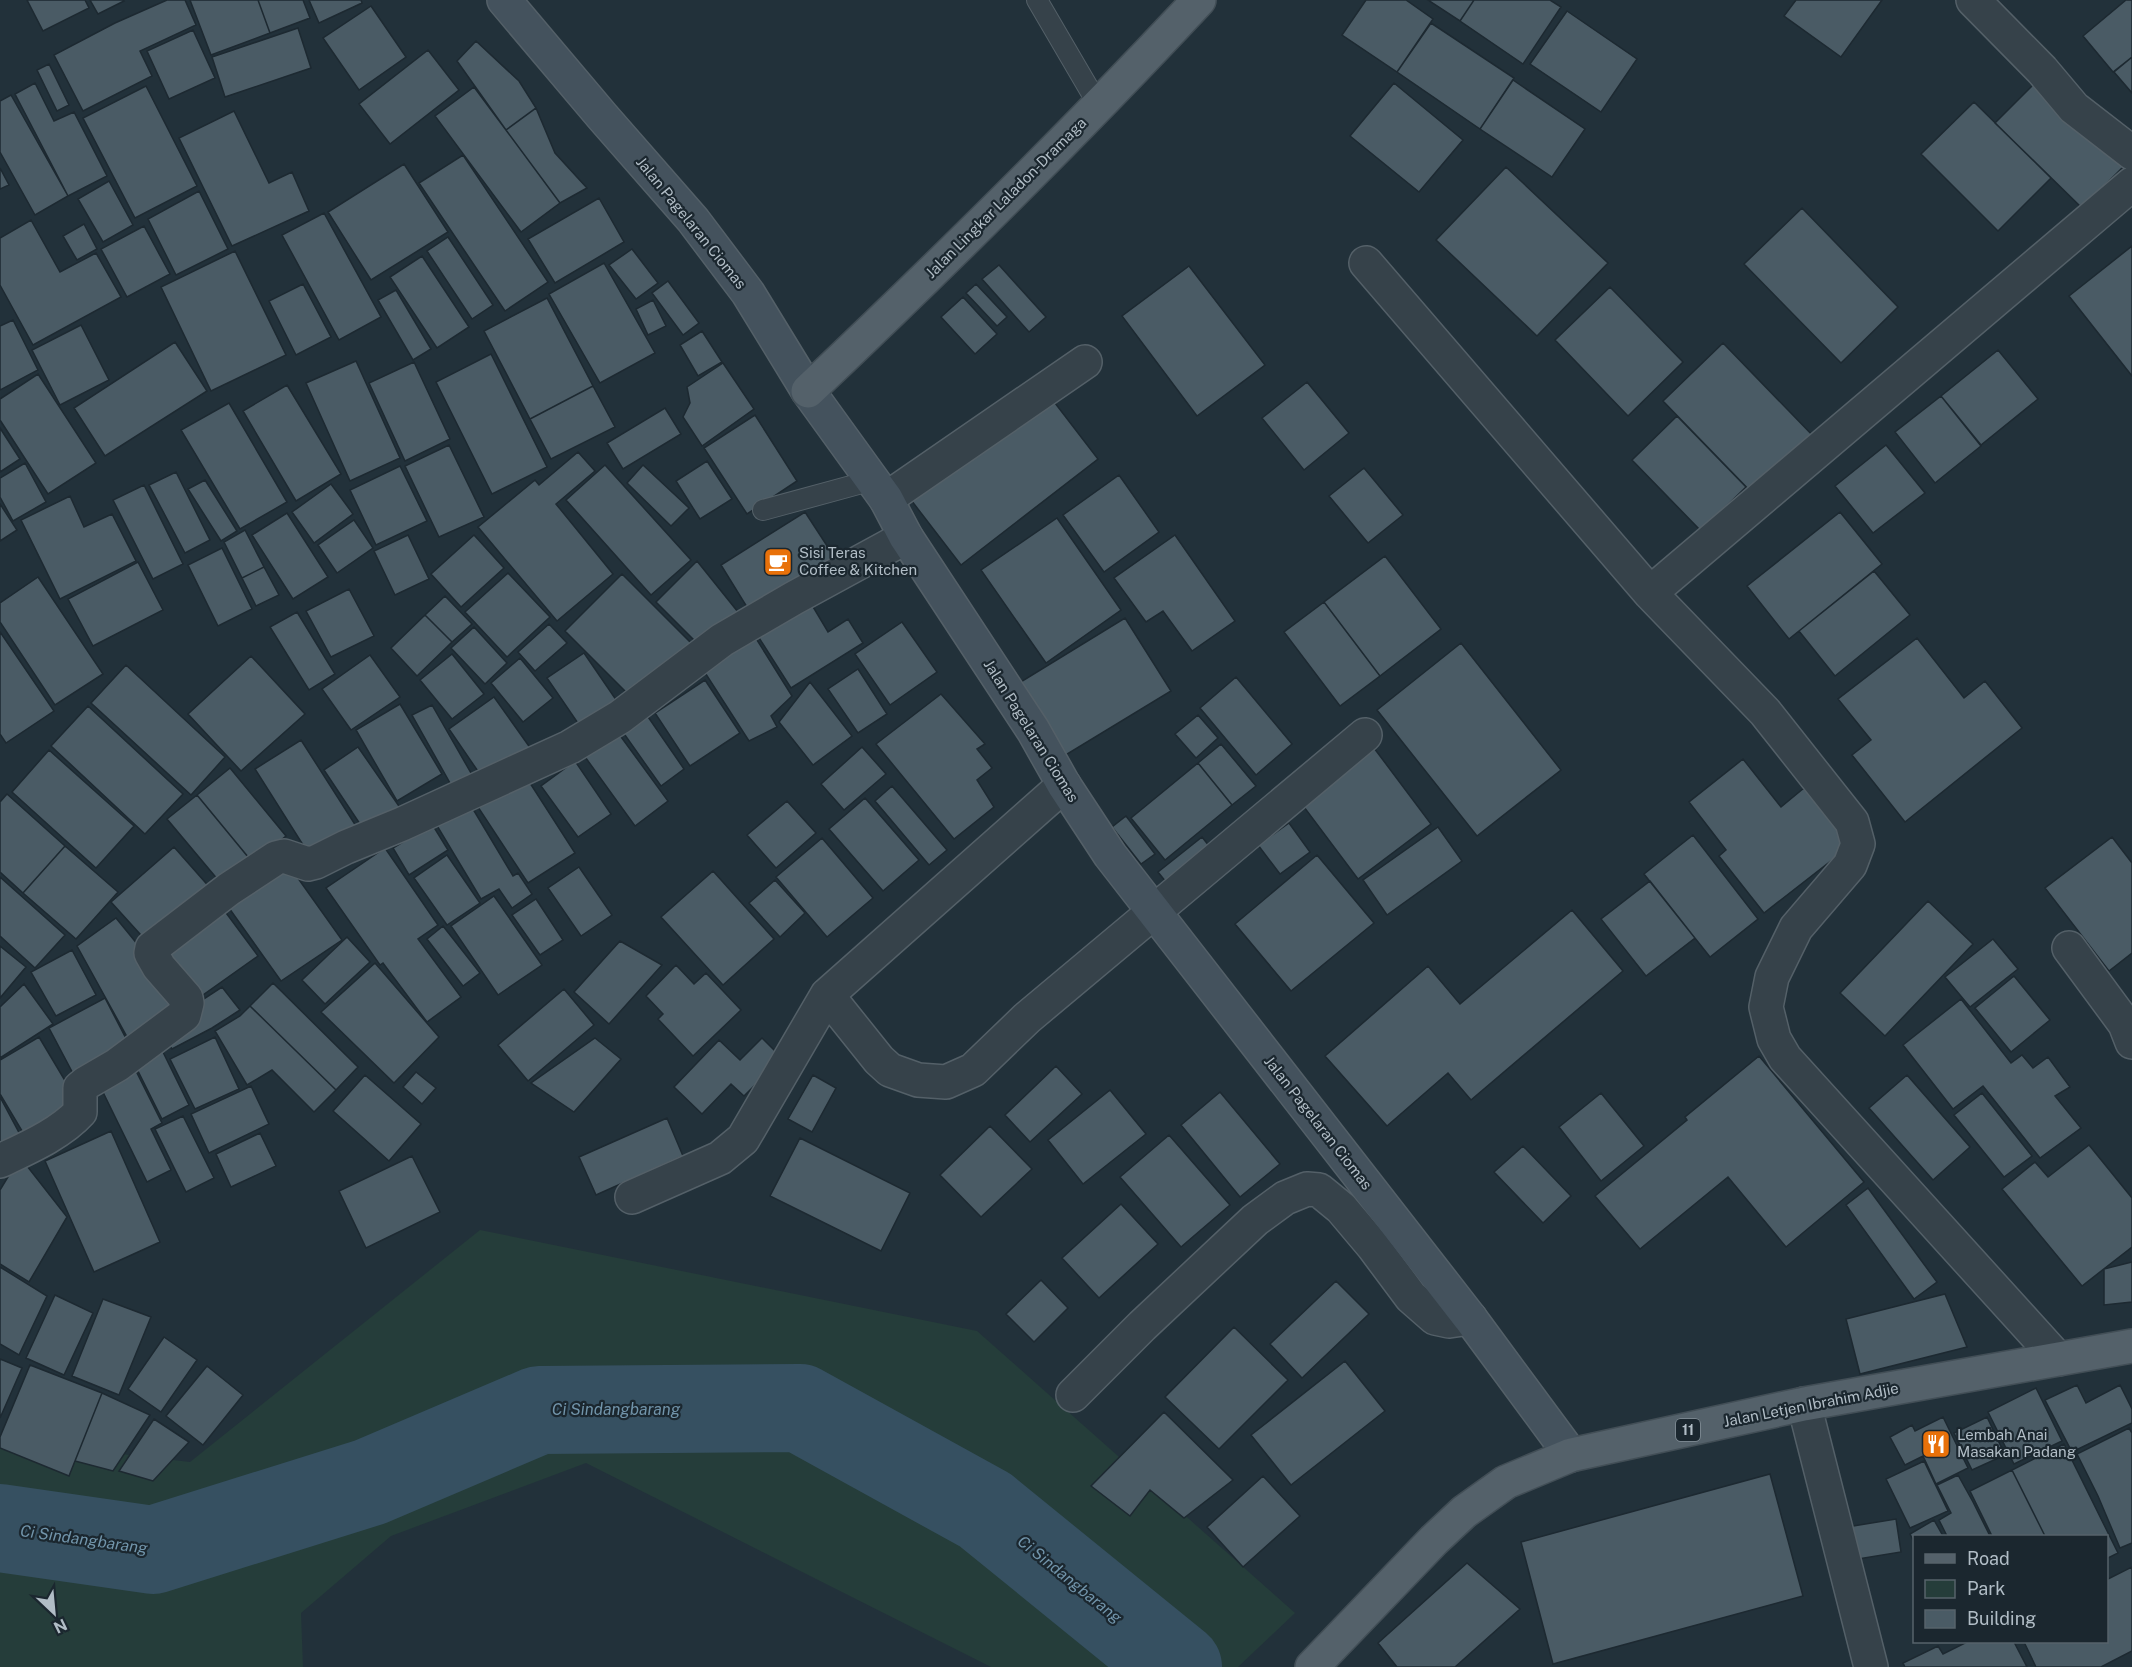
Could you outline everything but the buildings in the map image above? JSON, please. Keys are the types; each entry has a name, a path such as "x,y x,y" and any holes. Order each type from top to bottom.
{"main road":[{"name":"Jalan Pagelaran Ciomas","path":"504,0 693,220 748,293 808,391 879,490 906,537 1033,730 1064,785 1110,855 1470,1318 1571,1455"},
{"name":"Jalan Lingkar Laladon-Dramaga","path":"808,391 1100,106 1199,0"},
{"name":"Jalan Letjen Ibrahim Adjie","path":"1314,1665 1434,1540 1464,1512 1506,1482 1571,1455 1804,1404 2132,1346"}],"street":[{"path":"1973,0 2042,70 2074,108 2132,153"},
{"path":"1650,593 2132,184"},
{"path":"1366,263 1650,593 1765,712 1852,822 1858,844 1850,865 1796,927 1772,977 1766,1007 1774,1040 1785,1058 2058,1359"},
{"path":"879,490 1085,362"},
{"path":"0,1161 73,1120 80,1112 80,1088 117,1065 184,1015 186,998 159,967 151,953 152,948 229,889 276,858 284,856 308,864 316,862 570,747 620,717 722,640 906,537"},
{"path":"827,995 879,1060 890,1070 918,1080 946,1082 973,1070 1027,1018 1365,735"},
{"path":"632,1197 720,1158 743,1138 827,995 1064,785"},
{"path":"2069,948 2125,1024 2132,1042"},
{"path":"1073,1395 1142,1326 1255,1220 1285,1198 1307,1189 1319,1190 1341,1208 1411,1297 1435,1318 1449,1321 1470,1318"},
{"path":"1804,1404 1871,1667"}],"lane":[{"path":"1037,0 1100,106"},
{"path":"763,510 879,490"}],"green space":[{"path":"480,1230 977,1331 1295,1613 1238,1667 991,1667 586,1463 391,1536 301,1613 303,1667 0,1667 0,1440 190,1462"}],"waterway":[{"name":"Ci Sindangbarang","path":"0,1528 153,1550 370,1482 539,1410 800,1408 985,1510 1178,1667"}],"place":[{"name":"Sisi Teras Coffee & Kitchen","path":"778,562"},
{"name":"Lembah Anai Masakan Padang","path":"1936,1444"}]}
